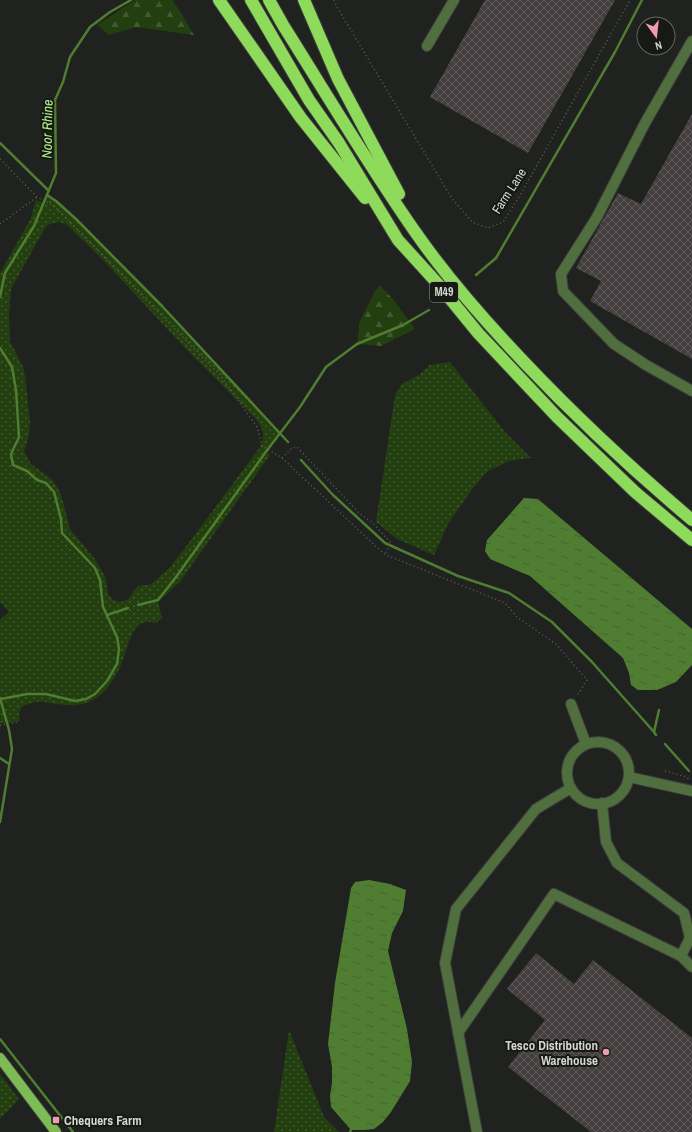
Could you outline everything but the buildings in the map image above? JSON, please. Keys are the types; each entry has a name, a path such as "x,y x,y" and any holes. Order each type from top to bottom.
{"highway":[{"name":"M49","path":"219,0 301,118 398,240 438,284 478,332 556,416 635,492 692,540"},
{"name":"M49","path":"251,0 309,100 339,143 398,240"},
{"name":"M49","path":"269,0 287,32 416,233 488,324 567,407 641,476 692,520"},
{"name":"M49","path":"304,0 338,79 393,184 441,266"}],"main road":[{"path":"0,1058 56,1132"}],"street":[{"path":"427,46 454,0"},
{"path":"692,41 645,123 597,217 561,274 563,291 614,344 692,392"},
{"path":"571,704 586,744"},
{"path":"604,742 617,748 626,759 629,768 629,777 626,787 620,795 611,800 602,803 593,803 584,800 571,788 568,778 569,763 577,750 586,744 604,742"},
{"path":"629,777 691,787"},
{"path":"477,1132 445,963 456,909 536,809 571,788"},
{"path":"602,803 606,842 617,863 684,913 690,938 681,956"},
{"path":"458,1034 554,894 681,956 692,967"}],"path":[{"name":"Farm Lane","path":"334,0 337,8 452,197 472,222 488,228 502,222 519,197 630,0"},
{"path":"0,159 39,199 53,205 220,375 257,427 262,446 282,458 384,554 505,603 518,618 556,644 587,680 571,704"},
{"path":"0,224 37,197"},
{"path":"282,458 292,448 297,447 360,514 373,523 391,543 384,554"},
{"path":"1,725 18,722"},
{"path":"666,771 687,777 691,787"}],"green space":[{"path":"135,0 172,0 194,35 136,27 109,35 97,25"},
{"path":"47,195 67,210 85,227 161,305 281,433 267,452 270,455 180,582 158,602 162,618 156,623 142,623 135,629 119,670 102,693 95,699 77,705 44,702 28,704 22,707 19,713 20,721 0,723 0,620 9,612 0,602 0,273 30,220 36,200 43,203","holes":["59,222 66,224 104,261 187,350 254,417 260,424 263,431 263,438 260,447 170,567 150,585 142,585 137,587 128,599 121,602 113,600 108,594 105,576 95,559 70,529 61,494 53,480 31,464 24,451 29,436 30,421 23,367 10,341 9,315 11,289 45,228 50,224"]},
{"path":"380,286 393,299 415,329 381,346 357,344 360,321 375,291"},
{"path":"450,362 505,432 531,458 509,461 488,471 473,488 448,524 434,555 397,539 376,522 395,395 402,384 419,375 430,365"},
{"path":"289,1030 324,1117 339,1132 274,1132"},
{"path":"0,1074 19,1099 0,1119"}],"water":[{"path":"524,498 538,499 692,629 692,665 676,682 657,690 638,690 631,685 629,673 623,658 530,576 490,559 485,551 487,540"},
{"path":"369,880 390,884 406,890 403,911 392,933 388,951 407,1029 412,1062 410,1081 383,1122 374,1129 351,1130 331,1107 330,1096 332,1067 328,1044 335,983 351,888 355,882"}],"waterway":[{"name":"Noor Rhine","path":"0,297 5,273 34,226 56,173 55,100 63,82 70,57 90,27 110,12 131,0"},
{"path":"476,275 496,258 615,52 642,0"},
{"path":"0,143 49,191"},
{"path":"47,195 76,219 162,306 288,442"},
{"path":"138,605 158,600 300,407 326,367 357,344 403,325 429,310"},
{"name":"Noor Rhine","path":"0,348 12,367 16,390 19,437 11,454 13,465 27,471 37,480 46,483 54,492 61,519 62,533 95,568 100,580 103,607 117,637 119,649 117,664 107,681 95,694 86,699 75,701 46,694 27,694 1,699"},
{"path":"301,460 333,495 385,543 458,576 509,593 552,622 592,662 654,732"},
{"path":"107,615 128,608"},
{"path":"0,698 9,730 12,749 0,822"},
{"path":"656,735 654,732 659,710"},
{"path":"665,744 689,771"},
{"path":"0,758 9,764"},
{"path":"0,1039 73,1132"}],"place":[{"name":"Tesco Distribution Warehouse","path":"606,1052"},
{"name":"Chequers Farm","path":"56,1120"}]}
